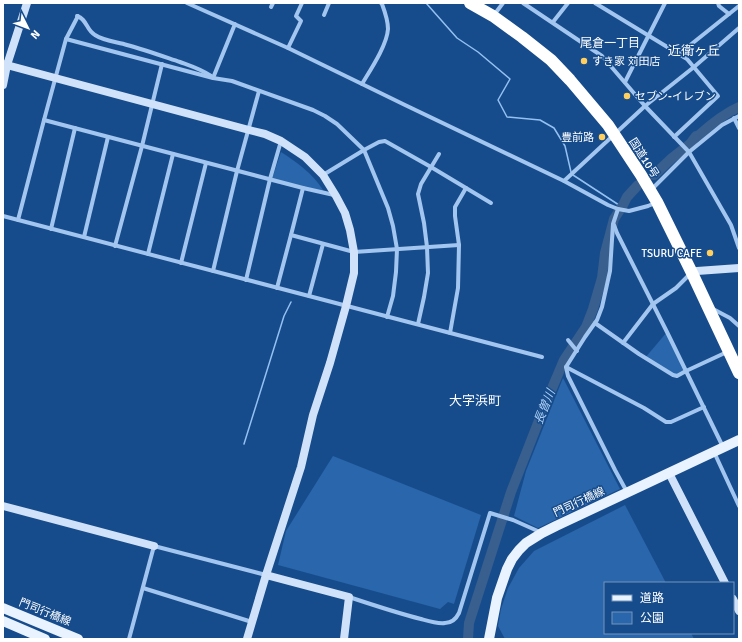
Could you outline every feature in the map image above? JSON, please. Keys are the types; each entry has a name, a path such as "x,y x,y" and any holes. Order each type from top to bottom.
{"highway":[{"name":"国道10号","path":"470,3 498,11"},
{"name":"国道10号","path":"481,3 498,11 559,60 596,100 616,133 642,166 652,189 695,272 734,355 739,373"}],"main road":[{"name":"門司行橋線","path":"489,639 497,598 507,569 512,559 526,543 542,533 739,440"},
{"name":"門司行橋線","path":"3,608 78,639"},
{"path":"3,621 45,639"}],"street":[{"path":"3,85 5,65 27,3"},
{"path":"187,3 288,48 424,115 564,181 608,205 629,211 648,206 659,201"},
{"path":"288,48 301,22 296,16 302,3"},
{"path":"324,15 329,3"},
{"path":"362,84 383,46 387,35 387,20 381,3"},
{"path":"523,3 602,56 645,106 689,152 731,225 739,248"},
{"path":"553,22 568,3"},
{"path":"595,3 687,59 718,96 674,137"},
{"path":"625,82 665,3"},
{"path":"718,3 719,6 729,14"},
{"path":"679,54 739,6"},
{"path":"18,220 66,39 76,16 83,19 94,35 146,50 197,68 213,78"},
{"path":"213,78 235,24"},
{"path":"564,181 645,106 694,67 739,28"},
{"path":"66,39 213,78 232,81 313,110 336,124 364,150 388,208 393,226 397,249 395,278 387,317"},
{"path":"115,246 162,64"},
{"path":"5,65 265,134 281,141 305,157 323,175 345,213 354,252 354,273 330,363 313,415 301,467 247,639"},
{"path":"213,271 260,91"},
{"path":"652,189 689,152 722,125 739,116"},
{"path":"734,118 739,128"},
{"path":"44,120 336,196"},
{"path":"52,228 75,128"},
{"path":"84,237 108,137"},
{"path":"246,280 281,141"},
{"path":"323,175 364,150 379,142 385,141 491,203"},
{"path":"148,254 173,154"},
{"path":"418,324 428,273 424,223 418,194 421,184 439,154"},
{"path":"181,263 206,163"},
{"path":"277,288 303,188"},
{"path":"450,333 458,288 458,245 455,207 466,188"},
{"path":"618,209 613,224 610,271 598,320 576,349 566,368 568,376 627,493"},
{"path":"3,216 542,357"},
{"path":"613,224 668,332 723,447"},
{"path":"291,235 354,252 458,245"},
{"path":"309,296 323,244"},
{"path":"623,343 653,304 676,288 688,275 695,272 739,268"},
{"path":"711,308 730,318 739,326"},
{"path":"595,323 639,354 677,376 686,371 734,355"},
{"path":"568,340 576,349"},
{"path":"566,368 644,408 666,422 670,422 704,407"},
{"path":"714,452 739,506"},
{"path":"669,473 724,582"},
{"path":"3,506 349,597 437,623 450,622 455,619 459,613 490,513 513,520 542,533"},
{"path":"129,639 154,546"},
{"path":"143,588 252,622"},
{"path":"344,639 349,597"},
{"path":"734,602 739,611"}],"green space":[{"path":"281,152 294,160 312,176 325,194 271,182"},
{"path":"667,332 686,371 677,376 645,358"},
{"path":"563,378 620,489 538,528 514,516 526,471"},
{"path":"333,456 481,515 454,604 448,602 440,609 278,565 286,531"},
{"path":"625,505 665,582 604,582 604,634 692,634 694,639 505,639 498,626 501,609 508,588 519,568 534,551"}],"waterway":[{"path":"426,3 457,38 478,52 510,79 498,100 507,117 540,120 554,128 565,146 571,172"},
{"name":"長曽川","path":"654,175 712,123 739,107"},
{"path":"573,175 622,207"},
{"name":"長曽川","path":"468,639 469,623 511,492 564,360 586,327 593,309 602,278 605,253 614,219 627,197 638,185"},
{"path":"244,444 284,316 291,302"}],"place":[{"name":"すき家 苅田店","path":"584,61"},
{"name":"セブン-イレブン","path":"627,96"},
{"name":"豊前路","path":"602,137"},
{"name":"TSURU CAFE","path":"710,253"}],"district":[{"name":"尾倉一丁目","path":"610,43"},
{"name":"近衛ヶ丘","path":"694,51"},
{"name":"大字浜町","path":"475,401"}]}
